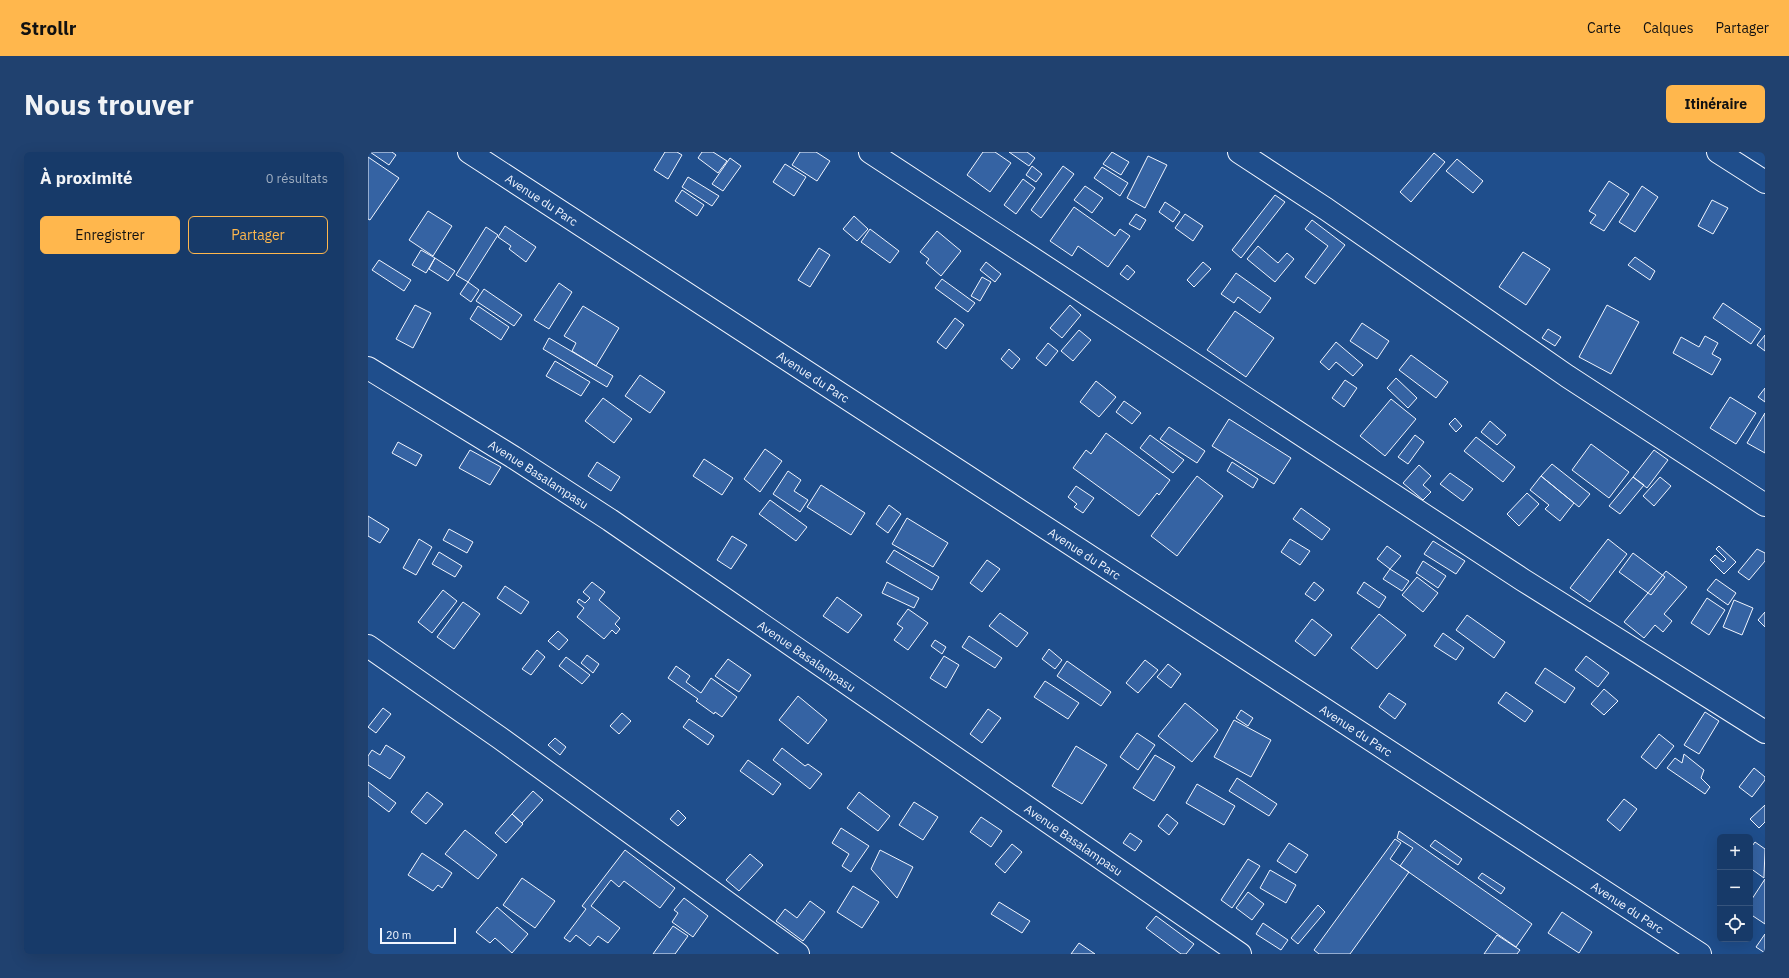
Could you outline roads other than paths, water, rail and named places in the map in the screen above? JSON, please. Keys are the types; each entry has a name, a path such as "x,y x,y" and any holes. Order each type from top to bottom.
{"street":[{"name":"Avenue du Parc","path":"470,152 1700,954"},
{"path":"870,152 1523,580 1765,732"},
{"path":"1240,152 1567,376 1765,505"},
{"path":"1718,152 1765,182"},
{"name":"Avenue Basalampasu","path":"368,368 513,456 610,520 1240,954"},
{"path":"368,646 500,738 798,954"}]}
